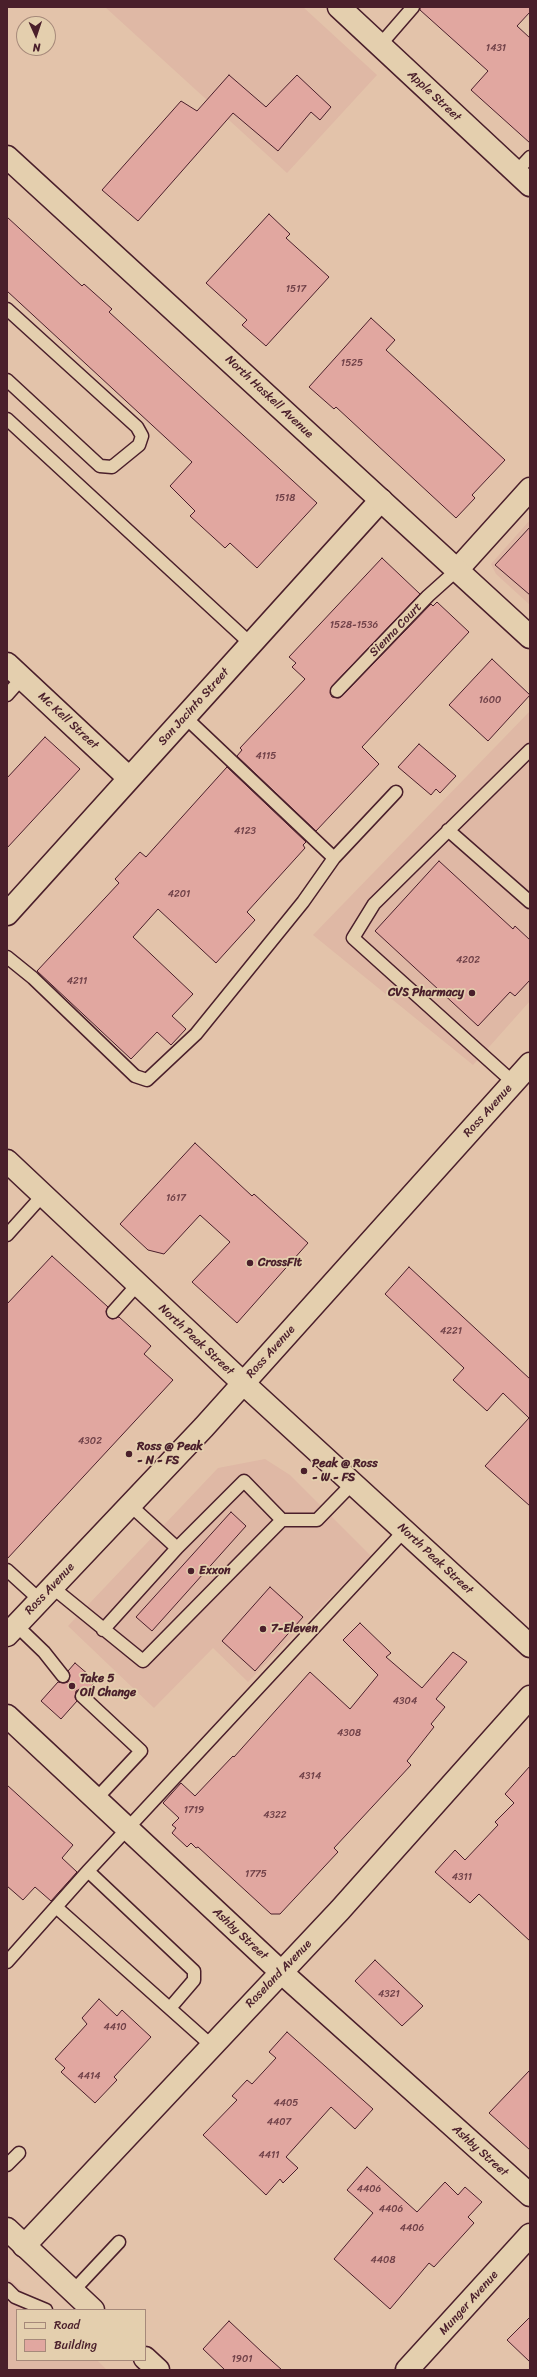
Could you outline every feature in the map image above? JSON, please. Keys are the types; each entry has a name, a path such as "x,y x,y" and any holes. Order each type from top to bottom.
{"street":[{"name":"Apple Street","path":"338,7 380,46 525,171"},
{"name":"North Haskell Avenue","path":"7,157 530,637"},
{"path":"457,570 530,489"},
{"name":"San Jacinto Street","path":"7,914 381,500"},
{"name":"Mc Kell Street","path":"15,671 130,778"},
{"name":"Ross Avenue","path":"12,1630 242,1383 530,1064"},
{"name":"North Peak Street","path":"7,1161 42,1196 242,1383 530,1646"},
{"name":"Roseland Avenue","path":"24,2246 340,1910 530,1698"},
{"name":"Ashby Street","path":"7,1716 281,1972 530,2195"},
{"path":"7,2229 93,2309"},
{"name":"Munger Avenue","path":"407,2370 530,2235"},
{"path":"146,2359 158,2370"}],"lane":[{"path":"380,46 413,7"},
{"path":"7,309 137,427 142,436 139,445 112,466 100,466 7,380"},
{"path":"7,419 250,644"},
{"name":"Sienna Court","path":"337,691 428,596 457,570"},
{"path":"7,694 15,671"},
{"path":"185,717 334,858"},
{"path":"514,1082 353,938 374,904 530,750"},
{"path":"7,957 33,978 135,1076 147,1080 196,1034 303,902 334,858 396,792"},
{"path":"448,830 530,902"},
{"path":"7,1235 42,1196"},
{"path":"113,1312 137,1285"},
{"path":"103,1630 177,1548 244,1481 282,1520"},
{"path":"7,1570 103,1630 144,1661 282,1520 317,1520 353,1483"},
{"path":"130,1505 177,1548"},
{"path":"7,1962 127,1828 404,1530"},
{"path":"12,1630 44,1652 63,1676"},
{"path":"82,1696 141,1751 96,1799"},
{"path":"88,1871 194,1971 194,1980 170,2008"},
{"path":"56,1907 212,2046"},
{"path":"7,2165 20,2153"},
{"path":"73,2291 119,2242"},
{"path":"7,2289 15,2297 44,2309"}],"shaded area":[{"path":"105,7 303,7 377,75 287,173"},
{"path":"530,520 530,605 496,574 491,564"},
{"path":"530,711 530,1001 473,1065 313,935"},
{"path":"265,1459 290,1475 371,1556 248,1682 213,1648 154,1708 68,1626 218,1468"},
{"path":"7,2277 42,2309 16,2309 16,2361 98,2361 107,2370 7,2370"}],"building":[{"path":"420,7 530,7 530,12 517,26 530,38 530,143 471,90 488,71 420,10"},
{"path":"229,75 266,107 297,75 331,107 320,120 311,112 278,151 233,113 138,221 102,190 181,101 197,111"},
{"path":"269,214 290,234 286,238 329,277 266,346 242,325 247,320 206,283"},
{"path":"7,217 82,286 84,284 112,309 109,312 317,503 257,568 230,543 225,548 190,516 195,511 170,486 192,462 7,291"},
{"path":"371,318 395,340 386,350 505,460 472,495 475,498 456,518 336,407 334,409 309,387"},
{"path":"530,527 530,595 495,565"},
{"path":"382,558 420,594 332,686 330,693 332,697 339,698 342,696 431,604 433,606 437,602 469,632 362,747 379,764 316,831 237,756 242,750 240,748 305,679 292,667 296,663 289,657"},
{"path":"492,659 530,695 488,741 449,705"},
{"path":"45,737 80,769 7,848 7,778"},
{"path":"419,744 456,776 440,793 436,789 431,795 398,767"},
{"path":"227,767 306,842 303,845 305,848 247,912 255,920 216,963 158,909 133,937 193,994 172,1016 186,1029 171,1045 157,1032 131,1059 37,971 119,883 115,879 140,852 146,857"},
{"name":"CVS Pharmacy","path":"439,861 513,929 515,926 530,940 530,980 515,996 510,992 478,1026 375,931"},
{"path":"195,1143 252,1196 254,1194 308,1243 237,1323 192,1282 230,1242 200,1215 164,1254 148,1250 120,1224"},
{"path":"52,1256 108,1307 106,1311 108,1317 112,1319 119,1317 151,1346 144,1354 173,1380 7,1559 7,1304"},
{"path":"409,1267 530,1379 530,1506 485,1466 529,1418 503,1393 487,1411 453,1380 464,1368 385,1294"},
{"name":"Exxon","path":"231,1512 246,1526 152,1631 136,1617"},
{"name":"7-Eleven","path":"270,1587 303,1617 255,1671 222,1641"},
{"path":"360,1623 391,1653 386,1657 422,1688 453,1652 467,1662 436,1699 445,1707 431,1724 434,1727 407,1761 411,1765 334,1848 338,1852 280,1914 271,1914 198,1847 196,1848 191,1843 187,1847 172,1833 176,1828 172,1825 179,1818 163,1803 181,1783 195,1796 233,1756 234,1757 310,1672 350,1709 378,1675 343,1640"},
{"name":"Take 5 Oil Change","path":"75,1663 96,1681 87,1690 80,1689 76,1691 75,1698 77,1701 61,1719 41,1701 58,1682 68,1682 70,1675 68,1671"},
{"path":"530,1766 530,1941 479,1894 470,1903 435,1872 455,1850 465,1860 498,1825 495,1822 514,1803 505,1794"},
{"path":"7,1785 73,1845 62,1858 77,1872 51,1901 35,1887 23,1900 7,1886"},
{"path":"375,1960 423,2006 402,2026 355,1981"},
{"path":"99,1999 117,2016 122,2010 151,2037 114,2077 117,2080 95,2103 61,2072 65,2068 55,2059 87,2024 82,2018"},
{"path":"287,2032 373,2109 355,2129 331,2107 286,2157 298,2168 283,2183 280,2179 266,2195 203,2135 237,2100 232,2096 247,2080 252,2084 276,2058 269,2052"},
{"path":"530,2070 530,2150 489,2113"},
{"path":"367,2167 417,2212 445,2182 458,2195 465,2187 482,2202 468,2217 474,2223 434,2267 429,2263 390,2309 334,2259 373,2213 347,2190"},
{"path":"530,2317 530,2362 507,2340"},
{"path":"229,2321 282,2370 225,2370 203,2349"}],"place":[{"name":"CVS Pharmacy","path":"472,993"},
{"name":"CrossFit","path":"250,1263"},
{"name":"Ross @ Peak - N - FS","path":"129,1454"},
{"name":"Peak @ Ross - W - FS","path":"304,1471"},
{"name":"Exxon","path":"191,1571"},
{"name":"7-Eleven","path":"263,1629"},
{"name":"Take 5 Oil Change","path":"72,1686"}]}
